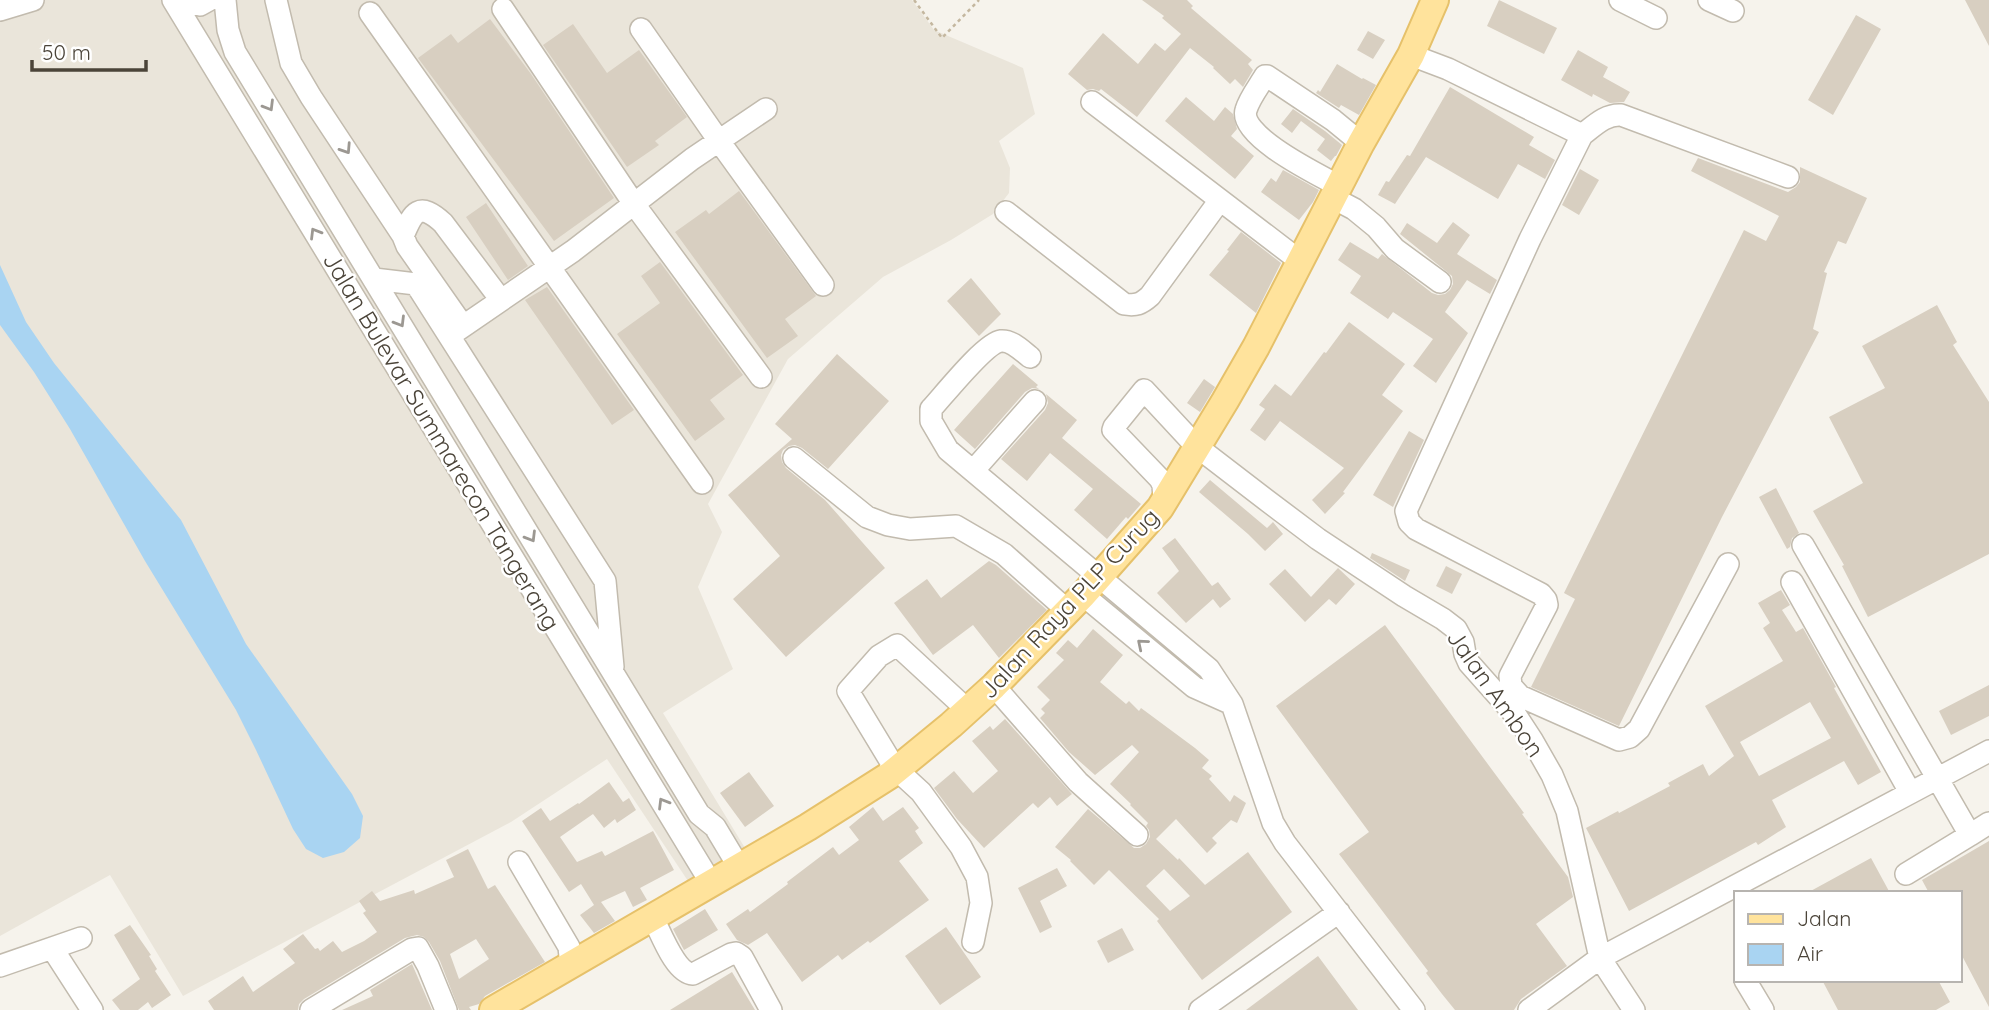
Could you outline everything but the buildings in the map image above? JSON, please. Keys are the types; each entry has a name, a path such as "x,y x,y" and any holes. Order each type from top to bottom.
{"main road":[{"name":"Jalan Raya PLP Curug","path":"493,1010 808,827 893,773 994,686 1083,595 1160,508 1256,347 1361,144 1411,55 1435,0"}],"street":[{"path":"0,10 33,0"},
{"name":"Jalan Bulevar Summarecon Tangerang","path":"173,0 200,5 209,0"},
{"name":"Jalan Bulevar Summarecon Tangerang","path":"173,0 711,883"},
{"name":"Jalan Bulevar Summarecon Tangerang","path":"225,0 228,30 235,52 699,814 715,827 740,867"},
{"path":"276,0 291,63 403,236 604,581 614,673"},
{"path":"1620,0 1656,18"},
{"path":"1709,0 1733,11"},
{"path":"503,9 634,204 761,377"},
{"path":"370,13 702,483"},
{"path":"641,29 823,285"},
{"path":"1411,55 1448,69 1582,135"},
{"path":"1361,144 1333,120 1267,76 1245,110 1252,131 1336,192 1376,227 1395,248 1440,282"},
{"path":"1092,102 1300,261"},
{"path":"456,331 550,267 692,159 766,109"},
{"path":"1728,564 1639,729 1630,737 1619,740 1520,696 1511,686 1510,676 1547,605 1546,600 1541,594 1416,529 1409,522 1406,511 1530,239 1582,135 1605,118 1613,114 1621,115 1788,177"},
{"path":"299,206 321,193"},
{"path":"1006,212 1124,304 1134,306 1150,296 1220,200"},
{"path":"403,236 412,216 417,212 434,215 443,223 501,300"},
{"path":"374,279 416,284 456,331"},
{"path":"1030,356 1010,342 995,343 931,409 931,421 948,450 973,471 1083,595"},
{"name":"Jalan Ambon","path":"1164,500 1160,479 1114,433 1114,427 1144,390 1196,446 1318,539 1455,629 1463,642 1469,663 1517,717 1552,775 1567,811 1600,958 1634,1010"},
{"path":"973,471 1035,401"},
{"path":"794,458 867,517 910,529 956,526 1083,595 1209,669 1232,704 1273,823 1285,843 1414,1010"},
{"path":"488,516 510,503"},
{"path":"1803,545 1970,835"},
{"path":"1792,582 1910,792"},
{"path":"964,714 961,704 897,645 878,656 848,691 891,762 893,773 921,792 961,847 977,877 981,903 973,942"},
{"path":"994,686 1079,782 1137,835"},
{"path":"1529,1010 1600,958 1989,751"},
{"path":"678,828 699,814"},
{"path":"1906,874 1989,823"},
{"path":"519,862 569,947 571,966"},
{"path":"1200,1010 1339,912"},
{"path":"653,918 670,952 687,974 693,974 730,954 736,953 742,957 771,1010"},
{"path":"0,966 80,938"},
{"path":"311,1010 418,947 446,1010"},
{"path":"52,948 92,1010"},
{"path":"1746,982 1763,1010"}],"path":[{"path":"914,0 942,38 979,0"}],"shaded area":[{"path":"0,0 912,0 934,30 1023,68 1035,114 999,141 1010,168 1009,193 993,214 883,277 788,359 708,504 722,532 698,587 733,669 663,713 745,848 688,881 607,759 511,822 183,996 110,875 0,936"}],"water":[{"path":"0,265 26,322 54,363 181,520 246,644 352,794 363,816 360,838 344,852 323,858 306,849 293,829 236,710 145,561 70,429 0,325"}]}
